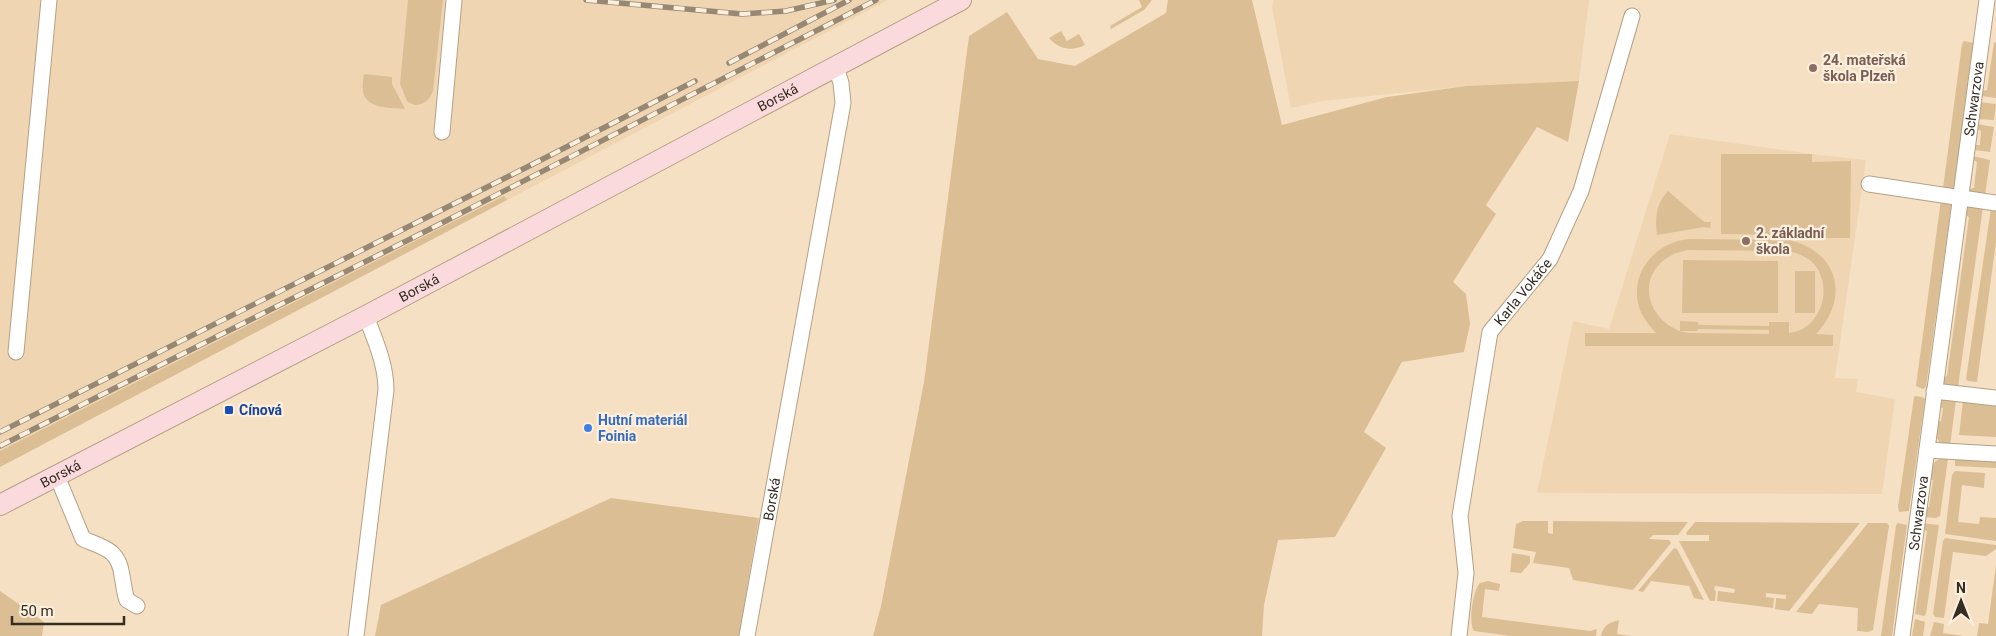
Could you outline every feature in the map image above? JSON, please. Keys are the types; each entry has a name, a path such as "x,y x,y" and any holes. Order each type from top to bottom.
{"street":[{"path":"16,352 49,0"},
{"path":"442,132 454,0"},
{"name":"Borská","path":"0,505 366,316 962,0"},
{"name":"Schwarzova","path":"1902,636 1987,0"},
{"name":"Karla Vokáče","path":"1459,636 1466,573 1460,516 1490,332 1550,258 1566,225 1581,191 1632,16"},
{"name":"Borská","path":"747,636 842,103 841,83 836,67"},
{"path":"1869,184 1996,203"},
{"path":"356,636 386,390 386,377 366,316"},
{"path":"1934,391 1996,398"},
{"path":"1926,450 1996,454"},
{"path":"57,476 83,539 106,548 116,556 121,565 127,600 137,606"}],"shaded area":[{"path":"0,0 888,0 0,467"},
{"path":"408,0 443,0 433,91 426,101 419,105 411,104 407,101 400,84"},
{"path":"1139,0 1152,0 1144,10 1111,29 1110,26 1142,7"},
{"path":"1168,0 1252,0 1282,125 1387,97 1466,86 1579,81 1568,142 1537,127 1486,205 1496,214 1453,282 1466,294 1470,324 1464,352 1402,362 1364,432 1386,448 1335,537 1278,540 1264,605 1262,636 873,636 881,606 924,382 969,36 1007,12 1038,59 1075,66 1166,13"},
{"path":"1274,0 1589,0 1579,81 1466,86 1322,101 1291,108 1272,7"},
{"path":"1061,31 1067,41 1079,34 1085,45 1070,49 1057,45 1049,38"},
{"path":"1964,41 1974,43 1954,188 1951,190 1943,188 1962,44"},
{"path":"1994,42 1996,43 1996,98 1981,96 1983,91 1987,90"},
{"path":"364,74 392,77 392,84 405,109 387,108 369,101 363,91"},
{"path":"1980,102 1996,104 1994,120 1978,119"},
{"path":"1977,124 1994,127 1990,152 1974,150 1975,145 1980,145 1981,131 1977,129"},
{"name":"2. základní škola","path":"1670,134 1866,160 1835,378 1858,379 1856,392 1895,399 1882,494 1537,493 1573,321 1609,329"},
{"path":"1721,154 1812,154 1812,162 1851,161 1850,238 1813,238 1813,235 1721,234"},
{"path":"1973,156 1990,160 1985,195 1968,194 1969,189 1974,188 1977,162 1973,160"},
{"path":"1668,191 1704,222 1711,222 1710,228 1704,227 1657,235 1657,211"},
{"path":"504,196 507,200 0,467 0,451"},
{"path":"1941,199 1952,201 1926,387 1923,389 1916,386"},
{"path":"1966,203 1983,207 1958,387 1943,388 1942,378 1947,376 1969,217 1965,215"},
{"path":"1996,207 1996,242 1977,382 1968,381 1966,379 1991,208"},
{"path":"1689,239 1789,240 1806,246 1819,255 1828,266 1834,278 1836,292 1833,306 1827,320 1816,334 1833,335 1833,346 1585,346 1585,333 1656,333 1644,318 1639,307 1638,282 1648,261 1666,246 1677,241","holes":["1687,250 1788,251 1801,255 1813,263 1822,279 1823,297 1821,306 1811,322 1799,331 1789,333 1789,322 1769,322 1769,326 1698,325 1698,322 1680,321 1680,330 1663,320 1655,310 1650,298 1649,286 1652,274 1660,264 1675,253","1698,329 1769,330 1769,334 1688,333 1682,331 1697,331"]},
{"path":"1683,260 1778,261 1778,313 1682,313"},
{"path":"1795,271 1815,271 1815,313 1795,313"},
{"path":"1914,397 1925,399 1909,511 1899,512 1898,507"},
{"path":"1939,398 1956,400 1950,446 1939,442 1935,433 1937,422 1941,421 1943,408 1939,407"},
{"path":"1963,401 1996,403 1996,437 1959,435"},
{"path":"1948,459 1940,516 1936,518 1923,517 1927,507 1929,507 1933,480 1930,480 1932,467 1937,460"},
{"path":"1955,459 1996,461 1996,468 1955,466"},
{"path":"1955,471 1985,473 1984,488 1962,485 1958,522 1979,524 1980,517 1996,518 1996,541 1945,534 1952,475"},
{"path":"611,498 759,518 739,636 375,636 381,605"},
{"path":"1523,521 1548,521 1548,533 1553,534 1553,521 1688,522 1678,535 1653,535 1649,539 1669,540 1671,543 1633,590 1573,580 1569,568 1533,563 1536,552 1513,548 1516,524"},
{"path":"1695,522 1860,523 1789,611 1775,609 1776,598 1786,599 1786,595 1766,593 1766,597 1774,598 1773,608 1717,601 1718,591 1734,593 1735,589 1715,586 1715,601 1710,601 1679,541 1709,541 1709,535 1687,535 1686,533"},
{"path":"1868,523 1887,523 1889,526 1873,630 1868,632 1857,631 1858,608 1819,604 1812,614 1796,612"},
{"path":"1898,523 1907,525 1892,636 1881,636 1896,525"},
{"path":"1922,523 1939,525 1926,614 1924,616 1915,614 1927,531 1923,530"},
{"path":"1945,538 1996,545 1996,549 1986,556 1953,552 1944,618 1935,617 1933,614 1943,541"},
{"path":"1674,548 1677,549 1704,600 1694,598 1689,586 1651,581 1643,592 1638,591"},
{"path":"1512,553 1530,556 1530,563 1521,573 1510,572"},
{"path":"1996,565 1996,636 1977,636 1979,623 1988,624"},
{"path":"1488,581 1500,584 1499,591 1485,589 1482,617 1590,631 1597,629 1596,636 1510,636 1474,631 1471,621 1473,599 1480,583"},
{"path":"0,591 44,622 42,636 0,636"},
{"path":"1915,619 1925,622 1923,636 1912,636"},
{"path":"1619,620 1617,634 1631,636 1601,636 1603,629 1607,625"},
{"path":"1934,622 1944,624 1943,633 1964,636 1930,636"}],"railway":[{"path":"586,0 742,14 786,11 834,0"},
{"path":"729,63 849,0"},
{"path":"0,446 434,227 876,0"},
{"path":"0,432 695,81"}],"place":[{"name":"24. mateřská škola Plzeň","path":"1813,68"},
{"name":"2. základní škola","path":"1746,241"},
{"name":"Cínová","path":"229,410"},
{"name":"Hutní materiál Foinia","path":"588,428"}]}
